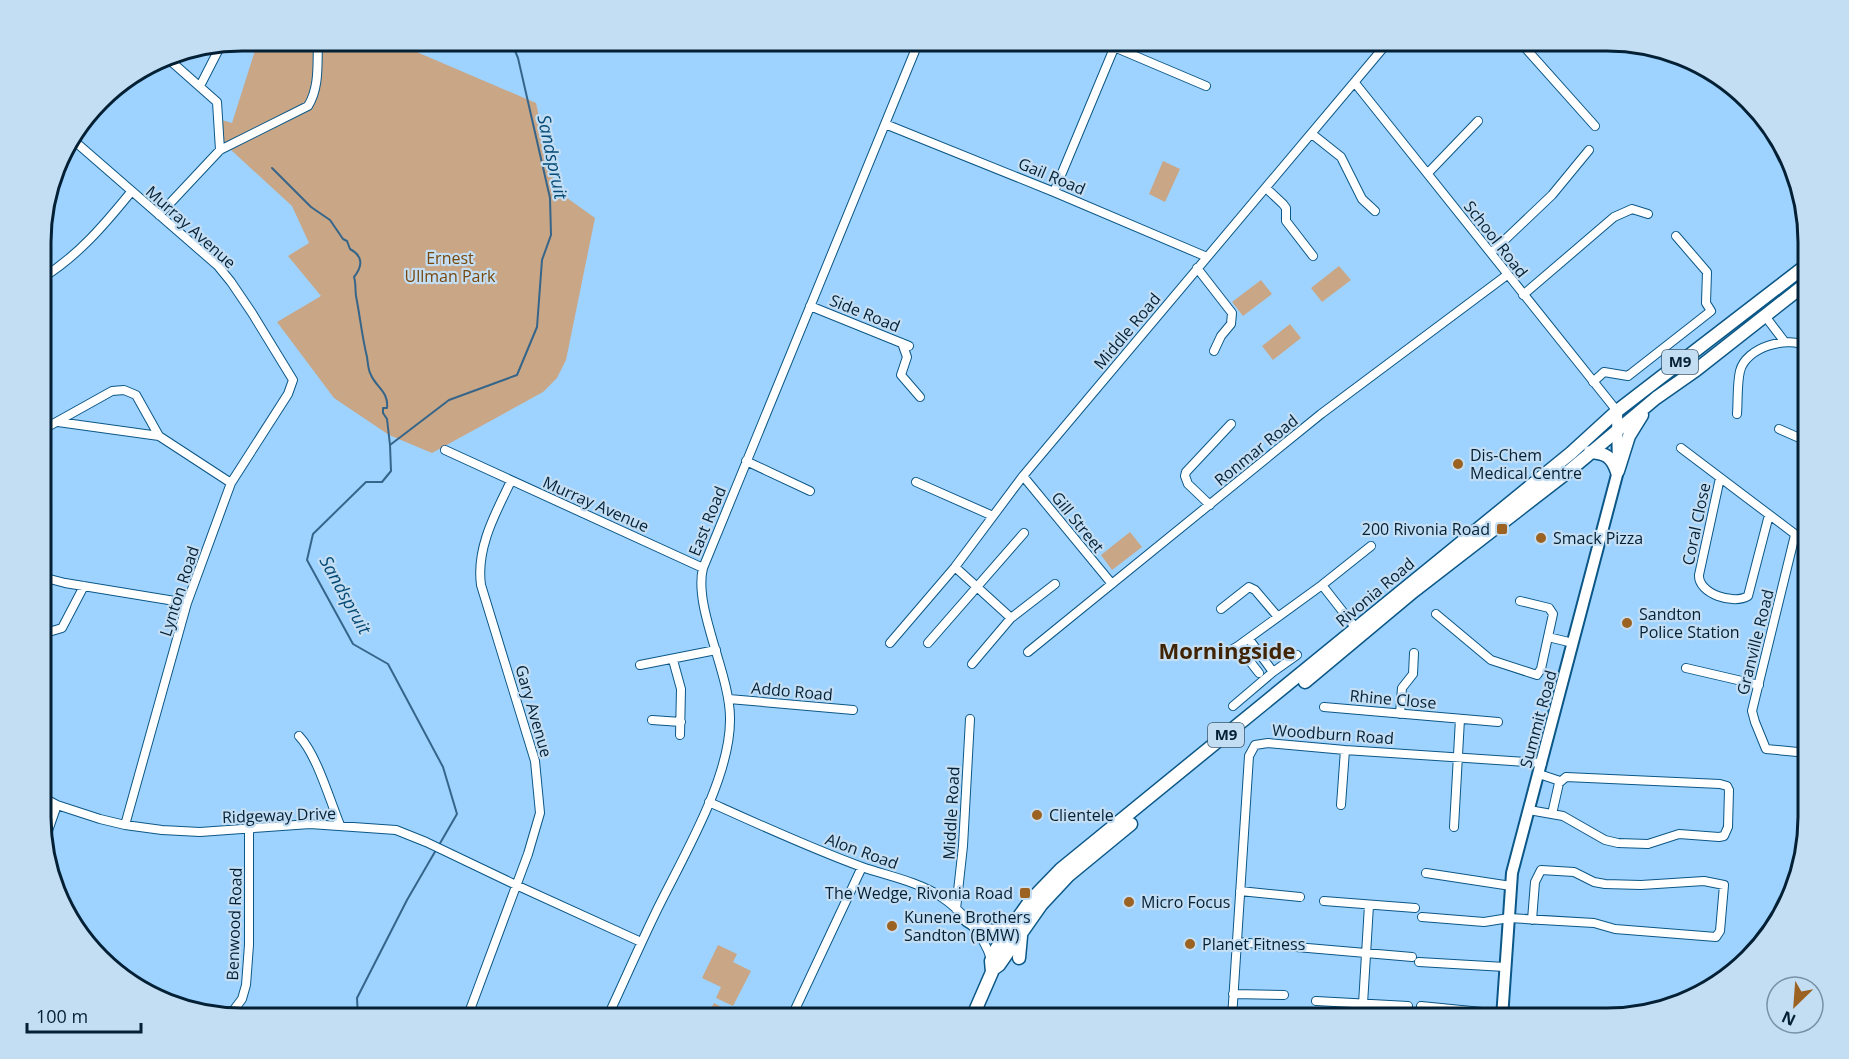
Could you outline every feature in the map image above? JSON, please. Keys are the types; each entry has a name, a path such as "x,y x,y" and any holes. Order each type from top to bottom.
{"main road":[{"name":"Rivonia Road","path":"976,1008 995,958 1020,924 1069,875 1359,632 1470,535 1571,453 1617,411 1798,272"},
{"name":"Rivonia Road","path":"1359,632 1487,535 1569,471 1656,398 1696,370 1798,290"},
{"path":"1617,472 1631,430 1656,398"},
{"name":"Summit Road","path":"1502,1008 1510,885 1617,472 1617,411"},
{"path":"1590,452 1604,454 1610,458 1617,472"},
{"path":"1470,535 1478,537 1487,535"},
{"path":"967,920 979,928 992,932 1020,924 1019,958"}],"street":[{"path":"159,215 220,150 308,106 317,81 318,51"},
{"name":"East Road","path":"611,1008 709,802 730,737 729,699 704,603 702,568 915,51"},
{"path":"1054,192 1112,51"},
{"path":"1130,51 1206,86"},
{"name":"Middle Road","path":"890,644 955,567 1023,476 1380,51"},
{"path":"1529,51 1595,126"},
{"path":"200,86 217,53"},
{"path":"175,64 217,102 220,150"},
{"name":"School Road","path":"1355,82 1617,411"},
{"path":"1428,173 1478,121"},
{"name":"Gail Road","path":"885,124 1207,257"},
{"path":"1312,134 1341,157 1362,199 1375,210"},
{"name":"Murray Avenue","path":"78,145 206,255 231,282 293,380"},
{"path":"1491,253 1552,195 1589,150"},
{"path":"1266,188 1286,208 1286,221 1313,256"},
{"path":"51,271 78,251 109,220 131,192"},
{"path":"1523,295 1614,217 1632,209 1648,214"},
{"path":"1593,382 1604,372 1628,376 1711,311 1707,303 1707,272 1676,236"},
{"path":"1197,268 1232,313 1231,324 1221,336 1214,351"},
{"name":"Ronmar Road","path":"1028,652 1322,414 1507,275"},
{"name":"Side Road","path":"810,306 906,345 907,357 901,375 920,398"},
{"path":"1765,316 1784,341"},
{"path":"1737,414 1740,370 1745,362 1761,350 1784,341 1798,343"},
{"name":"Lynton Road","path":"125,825 187,603 231,483 288,394 293,380"},
{"path":"51,426 112,391 124,390 136,395 159,435"},
{"path":"58,422 159,435 231,483"},
{"path":"1210,505 1188,484 1186,472 1231,424"},
{"path":"1779,429 1798,437"},
{"path":"1680,448 1798,537"},
{"name":"Murray Avenue","path":"445,450 702,568"},
{"path":"746,461 810,491"},
{"name":"Gill Street","path":"1023,476 1112,584"},
{"name":"Coral Close","path":"1720,478 1699,575 1700,583 1704,588 1732,599 1742,599 1748,596 1769,515"},
{"name":"Gary Avenue","path":"471,1008 528,854 540,813 535,761 481,585 479,566 488,532 511,481"},
{"path":"916,482 993,516"},
{"path":"928,643 1024,533"},
{"name":"Granville Road","path":"1795,535 1752,713 1765,748 1798,752"},
{"path":"1218,653 1226,652 1249,639 1371,546"},
{"path":"955,567 1011,618"},
{"path":"51,578 187,603"},
{"path":"972,664 1011,618 1055,584"},
{"path":"1322,585 1359,632"},
{"path":"51,631 62,628 84,586"},
{"path":"1221,609 1249,587 1255,590 1278,617"},
{"path":"1436,614 1491,660 1534,674 1540,672 1552,610 1520,601"},
{"path":"1548,637 1573,644"},
{"path":"1249,639 1273,672"},
{"path":"1238,646 1259,673"},
{"path":"640,665 716,650"},
{"path":"1400,714 1402,688 1413,674 1414,653"},
{"path":"1233,706 1297,655"},
{"path":"673,660 681,689 680,735"},
{"path":"1686,668 1759,685"},
{"name":"Addo Road","path":"729,699 853,711"},
{"name":"Rhine Close","path":"1324,707 1498,722"},
{"name":"Middle Road","path":"956,909 963,846 970,718"},
{"path":"1454,827 1460,719"},
{"path":"652,720 681,722"},
{"path":"299,736 315,764 340,825"},
{"name":"Woodburn Road","path":"1232,1008 1249,756 1253,747 1259,743 1268,742 1458,758 1540,769 1560,781"},
{"path":"1341,805 1345,750"},
{"path":"1529,810 1563,816 1605,840 1618,843 1653,843 1676,834 1722,837 1728,830 1730,793 1725,785 1570,777 1562,778 1560,781 1552,814"},
{"name":"Ridgeway Drive","path":"51,802 82,814 125,825 184,832 301,824 396,830 453,854 641,942"},
{"name":"Alon Road","path":"709,802 862,867 929,890 956,909 967,920 995,958"},
{"path":"51,821 57,805"},
{"name":"Benwood Road","path":"236,1007 242,999 246,985 249,945 249,829"},
{"path":"796,1008 862,867"},
{"path":"1422,916 1484,922 1509,918 1532,920 1594,923 1615,929 1716,937 1720,931 1724,885 1704,880 1641,885 1605,884 1594,882 1574,872 1543,870 1538,872 1535,882 1532,920"},
{"path":"1426,873 1510,885"},
{"path":"1240,891 1300,897"},
{"path":"1324,901 1415,908"},
{"path":"1363,1004 1369,905"},
{"path":"1237,942 1505,967"},
{"path":"1233,994 1284,995"},
{"path":"1316,1001 1408,1006"},
{"path":"1421,1006 1437,1008"}],"green space":[{"name":"Ernest Ullman Park","path":"255,51 414,51 536,103 556,190 595,218 566,360 557,378 543,392 432,453 389,435 334,398 277,322 321,296 288,256 309,243 292,206 218,138 218,119 232,123"},
{"path":"1163,161 1180,169 1165,202 1149,194"},
{"path":"1339,266 1351,280 1322,302 1311,288"},
{"path":"1261,280 1272,294 1243,316 1232,302"},
{"path":"1290,324 1301,338 1273,360 1262,346"},
{"path":"1130,532 1142,547 1112,570 1101,555"},
{"path":"718,945 737,954 733,962 751,971 733,1006 716,998 721,987 702,978"},
{"path":"714,1003 723,1008 711,1008"}],"waterway":[{"name":"Sandspruit","path":"439,845 457,814 443,767 388,664 353,644 307,560 313,534 366,482 382,482 391,471 390,445 449,400 517,375 537,327 542,260 551,235 550,198 515,51"},
{"path":"272,168 311,207 330,220 359,258 359,269 354,277 356,296 369,371 387,402 387,408 383,408 383,413 387,419 390,445"},
{"name":"Sandspruit","path":"358,1008 357,998 407,900 436,850"}],"place":[{"name":"Dis-Chem Medical Centre","path":"1458,464"},
{"name":"200 Rivonia Road","path":"1502,529"},
{"name":"Smack Pizza","path":"1541,538"},
{"name":"Sandton Police Station","path":"1627,623"},
{"name":"Clientele","path":"1037,815"},
{"name":"The Wedge, Rivonia Road","path":"1025,893"},
{"name":"Micro Focus","path":"1129,902"},
{"name":"Kunene Brothers Sandton (BMW)","path":"892,926"},
{"name":"Planet Fitness","path":"1190,944"}],"district":[{"name":"Morningside","path":"1227,651"}]}
